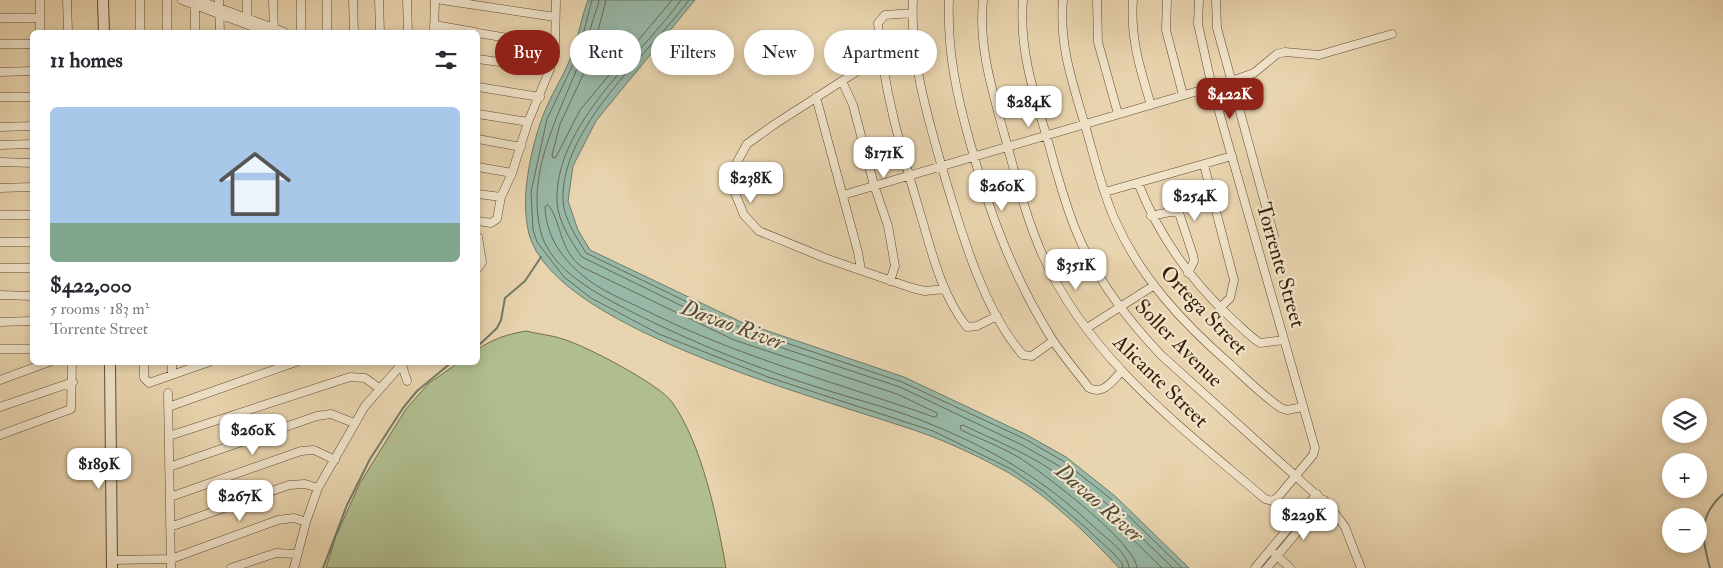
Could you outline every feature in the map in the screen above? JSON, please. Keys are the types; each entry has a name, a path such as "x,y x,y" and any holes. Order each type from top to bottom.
{"street":[{"path":"40,0 40,30"},
{"path":"67,0 68,30"},
{"path":"103,0 104,30"},
{"path":"140,0 140,30"},
{"path":"167,0 167,30"},
{"path":"182,0 219,7 247,25 267,30"},
{"path":"246,0 247,25"},
{"path":"271,30 273,0"},
{"path":"300,0 301,30"},
{"path":"327,0 327,30"},
{"path":"353,0 354,30"},
{"path":"379,0 380,30"},
{"path":"407,0 408,30"},
{"path":"434,0 434,29"},
{"path":"442,0 556,17"},
{"path":"556,0 556,30"},
{"path":"913,0 914,42 921,88 942,166 967,247 997,316 1023,355 1032,356 1053,341"},
{"path":"949,0 950,54 974,156 1003,247 1020,284 1053,341 1089,388 1096,391 1106,387 1121,372"},
{"name":"Alicante Street","path":"983,0 982,16 985,56 1008,146 1020,190 1043,256 1057,284 1087,328 1121,372 1162,410 1268,501 1275,500 1296,476"},
{"name":"Soller Avenue","path":"1023,0 1024,53 1046,135 1077,233 1097,272 1120,307 1161,355 1324,500 1345,528 1361,568"},
{"name":"Ortega Street","path":"1063,0 1062,35 1065,55 1105,192 1122,234 1153,286 1196,333 1271,400 1287,410 1303,407"},
{"path":"1097,0 1098,42 1118,114"},
{"path":"1133,0 1131,24 1135,49 1151,105"},
{"path":"1166,0 1166,30 1183,95"},
{"name":"Torrente Street","path":"1199,0 1198,24 1212,87 1315,450 1296,476"},
{"path":"1216,0 1217,28 1274,236"},
{"path":"195,30 197,2"},
{"path":"219,7 220,30"},
{"path":"879,30 878,23 881,18 895,13 913,13"},
{"path":"0,18 40,18"},
{"path":"480,34 495,36"},
{"path":"1231,81 1248,76 1277,54 1285,52 1319,54 1392,34"},
{"path":"0,44 30,44"},
{"path":"480,59 495,61"},
{"path":"0,72 30,72"},
{"path":"480,221 494,222 528,122 548,75"},
{"path":"851,75 747,144 736,164 735,193 744,215 759,231 860,270 925,291 945,289"},
{"path":"884,75 890,107 908,175 932,255 945,289 967,327 977,326 997,316"},
{"path":"842,81 853,105 874,185 888,226 895,266 890,281"},
{"path":"843,195 1222,84"},
{"path":"480,87 540,97"},
{"path":"0,97 30,97"},
{"path":"816,97 843,195 860,270"},
{"path":"480,114 528,122"},
{"path":"0,127 30,126"},
{"path":"480,140 521,147"},
{"path":"0,145 30,144"},
{"path":"1105,192 1232,156"},
{"path":"0,162 30,163"},
{"path":"1204,164 1234,280 1230,298 1220,308"},
{"path":"480,167 512,173"},
{"path":"1138,183 1151,216 1165,242 1188,273 1220,308 1260,343 1284,340"},
{"path":"0,188 30,188"},
{"path":"480,194 501,197"},
{"path":"1151,216 1179,212 1194,261 1188,273"},
{"path":"0,215 30,215"},
{"path":"0,242 30,242"},
{"path":"480,250 482,262 480,264"},
{"path":"0,268 30,268"},
{"path":"1087,328 1153,286"},
{"path":"0,296 30,296"},
{"path":"0,322 30,322"},
{"path":"0,349 30,349"},
{"path":"0,380 41,365"},
{"path":"0,435 70,411 73,406 72,365"},
{"path":"110,365 112,561 172,556 278,520 288,518 306,522"},
{"path":"144,365 146,382 172,375 196,365"},
{"path":"172,365 172,375"},
{"path":"168,407 287,365"},
{"path":"294,568 306,522 318,488 354,423 379,388 400,365"},
{"path":"401,365 407,381"},
{"path":"169,436 350,377 365,378 379,388"},
{"path":"0,407 73,382"},
{"path":"168,393 171,568"},
{"path":"169,467 317,416 331,414 354,423"},
{"path":"170,497 301,451 314,450 335,460"},
{"path":"170,527 289,485 305,484 318,488"},
{"path":"1255,568 1317,494"},
{"path":"1267,568 1324,500"},
{"path":"1270,550 1290,568"},
{"path":"231,568 276,553 297,554"}],"green space":[{"path":"526,331 574,343 621,366 665,394 683,419 700,460 713,504 726,568 326,568 336,536 360,483 406,409 428,384 455,365 480,365 480,348 501,337"}],"water":[{"path":"588,0 695,0 670,30 651,30 651,54 641,66 641,30 579,30"},
{"name":"Davao River","path":"570,59 570,75 634,75 596,121 573,166 568,201 578,230 590,250 741,322 904,377 1027,435 1066,457 1115,496 1189,568 1119,568 1095,542 1053,504 1024,482 1000,468 928,435 769,383 704,359 643,332 590,302 550,269 529,234 526,220 526,191 530,161 542,118"}],"waterway":[{"path":"480,344 497,328 501,320 505,298 525,281 541,257"},
{"path":"323,568 347,505 370,459 403,408 417,391 448,365"},
{"path":"1710,568 1705,547 1705,520 1709,511 1723,494"}]}
